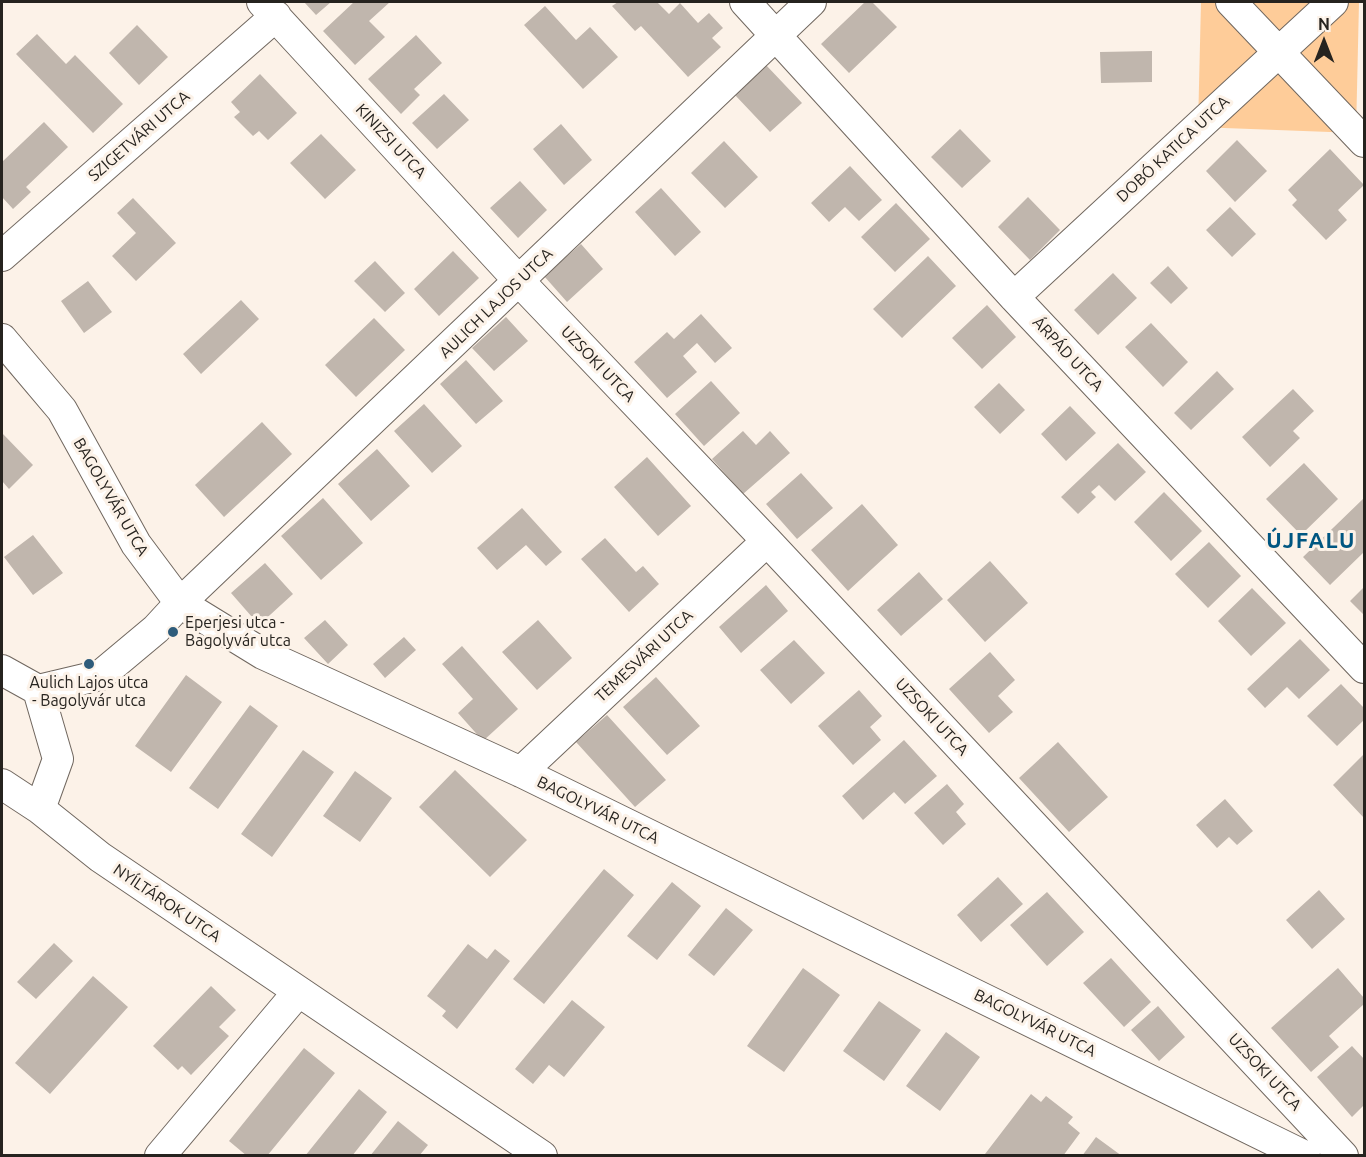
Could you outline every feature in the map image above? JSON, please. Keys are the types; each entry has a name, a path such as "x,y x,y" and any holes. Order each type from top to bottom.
{"street":[{"name":"ÁRPÁD UTCA","path":"745,2 777,34 1014,297 1365,668"},
{"name":"AULICH LAJOS UTCA","path":"38,690 101,675 156,629 180,603 811,2"},
{"path":"1230,2 1365,142"},
{"name":"DOBÓ KATICA UTCA","path":"1014,297 1333,2"},
{"name":"SZIGETVÁRI UTCA","path":"2,256 269,9"},
{"name":"KINIZSI UTCA","path":"269,9 519,281"},
{"name":"UZSOKI UTCA","path":"519,281 1343,1155"},
{"name":"BAGOLYVÁR UTCA","path":"2,339 62,410 136,544 180,603 263,654 521,772 1305,1155"},
{"name":"TEMESVÁRI UTCA","path":"521,772 766,541"},
{"path":"2,670 38,690 58,759 40,809"},
{"name":"NYÍLTÁROK UTCA","path":"2,784 40,809 100,857 542,1155"},
{"path":"160,1155 298,992"}],"shaded area":[{"path":"1201,2 1359,2 1356,133 1198,127"}],"building":[{"path":"304,2 331,2 316,15"},
{"path":"354,2 390,2 369,21 385,37 355,65 323,31"},
{"path":"618,2 657,2 669,14 680,3 698,23 709,13 723,28 712,38 721,47 688,77 641,26 635,31 612,6"},
{"path":"865,2 872,2 897,27 849,73 821,44"},
{"path":"545,6 576,40 590,27 618,57 583,89 524,25"},
{"path":"137,25 168,57 139,85 109,53"},
{"path":"37,34 66,64 75,55 123,104 93,133 16,54"},
{"path":"416,35 442,63 414,89 420,95 401,114 368,79"},
{"path":"1152,51 1152,82 1101,83 1100,52"},
{"path":"766,65 802,103 770,132 735,95"},
{"path":"260,74 297,113 268,140 259,131 253,136 234,117 240,112 231,102"},
{"path":"444,94 469,120 437,149 412,123"},
{"path":"44,122 68,147 26,187 31,192 13,209 2,197 2,162"},
{"path":"561,124 592,160 564,185 533,149"},
{"path":"960,129 991,161 962,188 931,157"},
{"path":"321,134 356,170 325,199 290,163"},
{"path":"1237,140 1267,171 1235,202 1206,171"},
{"path":"724,141 758,177 725,208 691,173"},
{"path":"1330,149 1364,185 1338,210 1347,220 1326,240 1292,205 1297,200 1288,190"},
{"path":"850,166 882,200 859,221 845,207 829,222 811,203"},
{"path":"520,181 547,210 518,238 490,208"},
{"path":"661,188 701,232 675,256 635,212"},
{"path":"1028,197 1060,230 1030,260 998,227"},
{"path":"133,198 176,243 136,281 112,256 136,233 117,213"},
{"path":"896,203 930,239 895,272 861,237"},
{"path":"1230,207 1256,234 1232,257 1206,230"},
{"path":"581,244 603,269 567,302 544,276"},
{"path":"453,251 479,278 439,316 414,289"},
{"path":"928,256 956,286 902,338 873,309"},
{"path":"375,261 405,293 385,312 354,281"},
{"path":"1168,266 1188,288 1171,304 1150,283"},
{"path":"1113,273 1137,298 1098,335 1074,310"},
{"path":"88,281 112,312 84,333 61,301"},
{"path":"241,300 259,319 201,374 183,354"},
{"path":"987,305 1016,337 982,369 952,338"},
{"path":"701,314 732,348 715,363 697,343 683,356 697,372 667,398 634,362 667,332 674,339"},
{"path":"506,317 528,341 494,371 472,348"},
{"path":"374,318 405,350 356,397 325,365"},
{"path":"1151,323 1188,362 1163,387 1125,347"},
{"path":"466,360 503,401 476,424 440,384"},
{"path":"1217,371 1234,389 1191,430 1174,413"},
{"path":"711,381 740,413 704,446 675,414"},
{"path":"999,383 1025,410 1000,434 974,407"},
{"path":"1293,389 1314,411 1293,431 1300,438 1270,467 1242,437"},
{"path":"424,404 462,446 432,473 394,431"},
{"path":"1070,406 1096,433 1066,461 1041,434"},
{"path":"262,422 292,454 224,517 195,485"},
{"path":"743,431 756,445 770,431 790,453 743,494 712,459"},
{"path":"2,433 33,465 9,489 2,481"},
{"path":"1118,443 1146,472 1115,501 1099,485 1091,492 1096,497 1078,514 1061,497"},
{"path":"377,449 410,486 371,521 338,484"},
{"path":"647,457 691,506 658,536 614,487"},
{"path":"1304,463 1338,499 1301,535 1266,499"},
{"path":"801,473 833,508 797,539 766,504"},
{"path":"1164,492 1202,531 1171,561 1134,522"},
{"path":"323,498 363,543 321,580 281,536"},
{"path":"1364,498 1364,552 1330,585 1303,557"},
{"path":"862,504 898,545 848,591 811,550"},
{"path":"522,508 562,552 546,566 526,545 497,570 477,548"},
{"path":"33,535 63,573 33,595 4,557"},
{"path":"605,538 636,572 643,566 659,584 629,612 581,559"},
{"path":"1209,542 1241,576 1208,608 1175,574"},
{"path":"990,561 1028,603 985,642 947,600"},
{"path":"265,563 293,594 259,625 231,593"},
{"path":"919,572 943,599 901,636 877,610"},
{"path":"766,585 788,611 741,653 719,627"},
{"path":"1364,587 1364,615 1350,601"},
{"path":"1252,588 1286,623 1251,656 1218,621"},
{"path":"325,620 348,645 328,664 304,638"},
{"path":"538,620 572,658 537,690 502,652"},
{"path":"404,637 416,650 385,678 373,664"},
{"path":"1300,639 1330,670 1299,699 1287,687 1265,708 1247,689"},
{"path":"794,640 825,673 791,704 760,670"},
{"path":"462,646 518,709 483,741 458,713 473,699 442,664"},
{"path":"990,652 1015,680 998,696 1013,712 989,733 949,689"},
{"path":"186,675 222,702 171,772 135,746"},
{"path":"656,677 700,726 667,755 623,707"},
{"path":"1341,684 1364,708 1364,720 1337,746 1307,716"},
{"path":"859,690 882,716 870,727 881,740 853,765 818,726"},
{"path":"250,705 278,726 218,809 189,788"},
{"path":"607,715 666,780 635,807 576,742"},
{"path":"904,740 937,776 905,804 894,792 863,820 842,796"},
{"path":"1058,742 1108,797 1069,832 1019,778"},
{"path":"303,750 334,772 272,857 241,834"},
{"path":"1364,754 1364,818 1333,785"},
{"path":"455,770 527,840 490,877 419,807"},
{"path":"355,771 392,798 360,842 323,816"},
{"path":"947,784 964,804 956,812 966,824 943,845 914,813"},
{"path":"1225,799 1253,831 1237,845 1229,837 1217,848 1196,825"},
{"path":"604,869 634,895 544,1004 513,979"},
{"path":"998,877 1023,904 981,942 957,915"},
{"path":"672,882 701,906 657,960 627,936"},
{"path":"1319,890 1345,919 1312,949 1286,920"},
{"path":"1047,892 1084,932 1047,966 1010,925"},
{"path":"726,908 753,930 714,976 688,955"},
{"path":"54,943 73,961 36,999 17,982"},
{"path":"468,944 487,959 495,949 510,961 457,1029 442,1016 446,1011 427,996"},
{"path":"1111,958 1151,1002 1124,1027 1083,983"},
{"path":"803,968 840,995 784,1072 747,1046"},
{"path":"1338,968 1364,998 1364,1004 1329,1036 1339,1047 1311,1072 1271,1028"},
{"path":"93,976 128,1007 50,1094 15,1063"},
{"path":"211,986 236,1010 219,1027 229,1036 191,1075 182,1066 178,1070 153,1046"},
{"path":"572,1000 605,1027 564,1077 549,1065 533,1084 515,1069"},
{"path":"879,1001 921,1030 884,1081 843,1051"},
{"path":"1158,1006 1185,1037 1159,1061 1131,1030"},
{"path":"946,1032 980,1057 940,1111 906,1086"},
{"path":"1352,1046 1364,1059 1364,1105 1352,1117 1317,1077"},
{"path":"304,1048 335,1073 267,1156 247,1156 229,1141"},
{"path":"359,1089 387,1112 352,1156 305,1156"},
{"path":"1031,1094 1041,1102 1046,1096 1073,1117 1068,1123 1080,1133 1063,1156 987,1156 985,1154"},
{"path":"398,1121 428,1145 419,1156 370,1156"},
{"path":"1096,1137 1122,1156 1082,1156"}],"place":[{"name":"Eperjesi utca - Bagolyvár utca","path":"173,632"},
{"name":"Aulich Lajos utca - Bagolyvár utca","path":"89,664"}],"district":[{"name":"ÚJFALU","path":"1311,541"}]}
